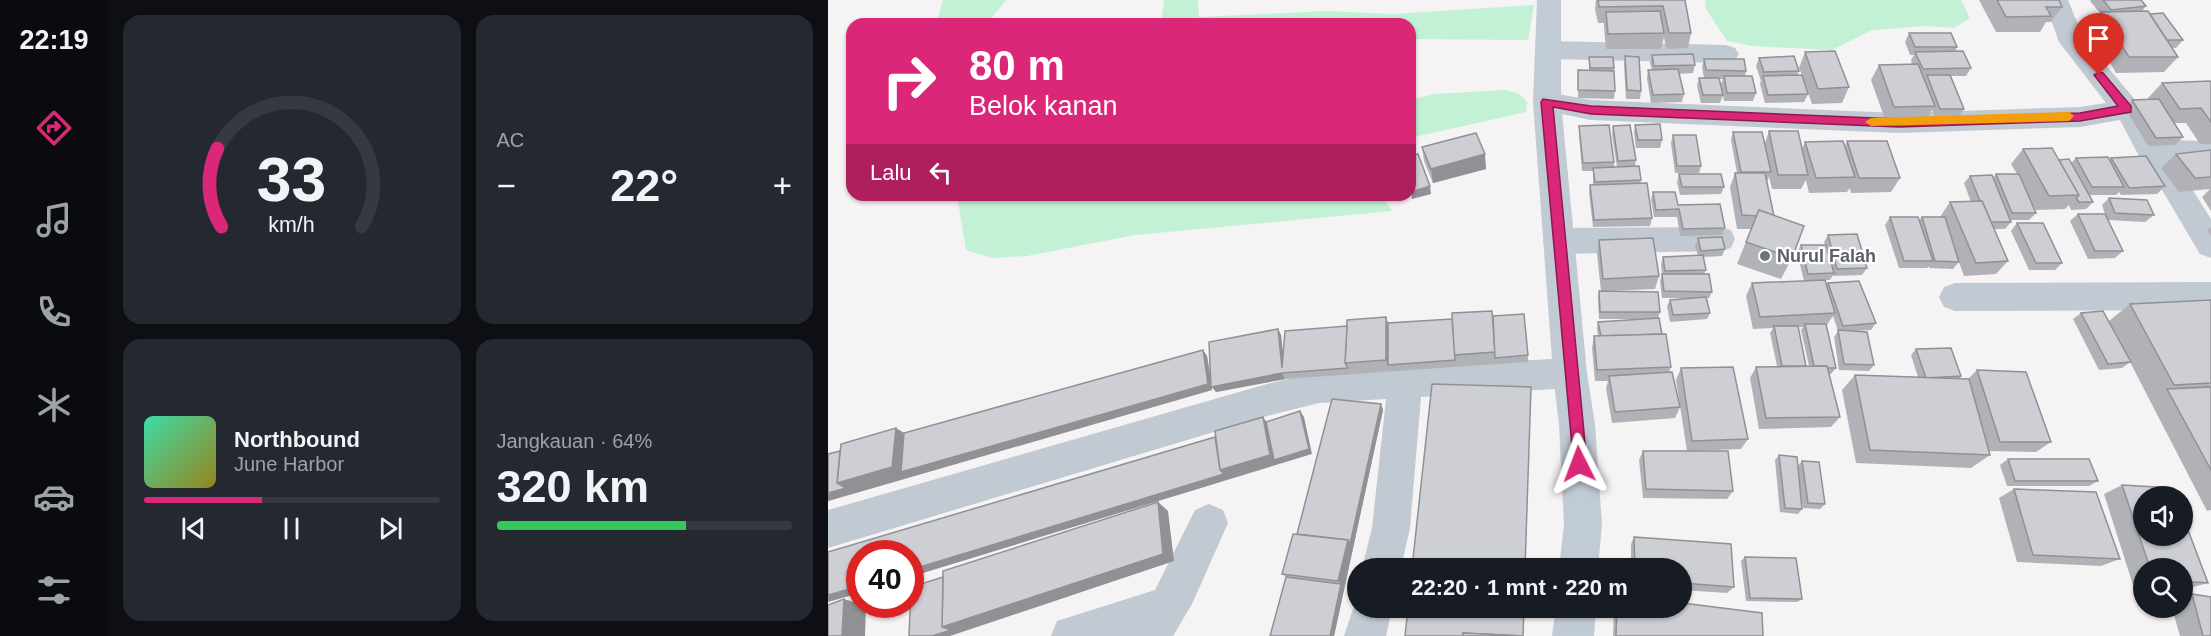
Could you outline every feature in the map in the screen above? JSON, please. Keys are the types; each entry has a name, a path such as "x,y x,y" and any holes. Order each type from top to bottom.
{"street":[{"path":"1549,0 1547,102 1570,373 1577,424 1583,524 1580,558"},
{"path":"2056,0 2072,42 2127,109 2150,150 2211,245"},
{"path":"1549,50 1726,54"},
{"path":"1547,102 1591,110 1899,123 2080,117 2127,109"},
{"path":"2150,150 2211,152"},
{"path":"1559,241 1720,239"},
{"path":"1954,297 2211,296"},
{"path":"828,529 1319,387 1570,373"},
{"path":"1384,558 1391,528 1404,383"},
{"path":"1072,636 1159,621 1209,523"},
{"path":"1365,636 1370,618"},
{"path":"1573,636 1575,618"}],"green space":[{"path":"943,0 1006,0 992,18 938,18"},
{"path":"1164,0 1198,0 1199,17 1327,11 1393,14 1534,5 1528,40 1416,39 1416,18 1162,18"},
{"path":"1705,0 1961,0 1970,18 1954,28 1927,26 1872,30 1832,50 1752,46 1727,41 1706,9"},
{"path":"1506,90 1519,94 1527,102 1526,112 1416,137 1416,98 1434,94"},
{"path":"958,201 1385,201 1392,211 1135,235 1027,256 992,258 966,250"}],"building":[{"path":"1598,0 1685,0 1691,33 1669,33 1663,6 1599,7"},
{"path":"1997,0 2059,0 2062,7 2046,7 2051,16 2006,17"},
{"path":"2103,0 2141,0 2146,6 2111,10"},
{"path":"1660,11 1664,33 1608,34 1606,12"},
{"path":"2148,11 2178,57 2129,57 2101,12"},
{"path":"2163,13 2183,40 2167,40 2150,14"},
{"path":"1909,33 1951,33 1957,47 1915,47"},
{"path":"1835,51 1849,87 1818,89 1805,52"},
{"path":"1963,51 1971,68 1923,69 1915,52"},
{"path":"1693,54 1695,65 1654,66 1652,55"},
{"path":"1625,56 1639,57 1641,91 1627,90"},
{"path":"1794,56 1799,71 1764,72 1759,58"},
{"path":"1589,57 1613,57 1614,68 1590,68"},
{"path":"1704,59 1744,59 1746,71 1706,70"},
{"path":"1918,64 1935,106 1894,107 1879,65"},
{"path":"1678,69 1684,94 1653,95 1648,70"},
{"path":"1578,70 1614,71 1615,91 1578,90"},
{"path":"1802,75 1808,94 1768,95 1763,76"},
{"path":"1927,75 1950,75 1964,109 1940,109"},
{"path":"1724,76 1752,76 1756,93 1727,93"},
{"path":"1699,78 1719,78 1723,95 1703,95"},
{"path":"2210,81 2211,122 2201,108 2180,109 2162,83"},
{"path":"2159,99 2183,137 2156,138 2132,100"},
{"path":"1660,124 1662,140 1638,140 1635,125"},
{"path":"1609,125 1614,162 1583,163 1579,126"},
{"path":"1630,125 1636,160 1618,161 1613,126"},
{"path":"1769,131 1798,131 1808,175 1778,175"},
{"path":"1733,132 1762,132 1771,172 1741,172"},
{"path":"1476,133 1485,154 1431,169 1422,147"},
{"path":"1673,135 1696,135 1701,166 1677,166"},
{"path":"1843,141 1855,177 1816,178 1805,142"},
{"path":"1847,141 1887,141 1900,178 1859,178"},
{"path":"2052,148 2079,195 2049,196 2023,149"},
{"path":"2211,150 2211,177 2195,178 2176,154"},
{"path":"1416,154 1418,154 1430,186 1416,190"},
{"path":"2146,156 2165,186 2129,188 2111,158"},
{"path":"2108,157 2124,187 2092,187 2076,158"},
{"path":"2069,159 2093,202 2079,202 2076,198 2079,195 2059,160"},
{"path":"1639,166 1641,180 1595,182 1593,168"},
{"path":"1735,173 1765,173 1774,216 1759,210 1757,216 1742,215"},
{"path":"1679,174 1721,174 1724,187 1682,187"},
{"path":"1996,174 2019,174 2036,213 2012,213"},
{"path":"1992,175 2011,222 1991,222 1970,176"},
{"path":"1647,183 1652,218 1594,220 1590,185"},
{"path":"1653,192 1675,192 1678,205 1720,204 1725,228 1683,229 1679,209 1656,210"},
{"path":"2109,198 2147,200 2154,215 2115,213"},
{"path":"1982,201 2008,261 1976,263 1950,202"},
{"path":"1759,210 1804,226 1792,258 1746,242"},
{"path":"2078,214 2105,214 2123,251 2095,251"},
{"path":"1890,217 1918,217 1933,261 1904,261"},
{"path":"1922,217 1945,217 1959,262 1935,261"},
{"path":"2017,223 2043,223 2062,263 2036,263"},
{"path":"1857,234 1867,268 1837,269 1828,235"},
{"path":"1722,237 1725,249 1701,251 1698,238"},
{"path":"1653,238 1659,276 1603,279 1599,240"},
{"path":"1801,245 1826,245 1834,273 1808,274"},
{"path":"1703,255 1706,270 1665,271 1663,257"},
{"path":"1662,274 1709,274 1712,292 1664,291"},
{"path":"1825,280 1835,313 1760,317 1752,283"},
{"path":"1859,281 1876,323 1843,326 1828,283"},
{"path":"1599,291 1658,292 1660,312 1600,312"},
{"path":"1706,297 1710,313 1673,315 1670,300"},
{"path":"2211,300 2211,383 2174,385 2130,304"},
{"path":"1492,311 1495,352 1454,355 1452,313"},
{"path":"2103,311 2131,362 2108,364 2081,313"},
{"path":"1524,314 1528,355 1495,358 1493,316"},
{"path":"1386,317 1386,360 1345,363 1347,320"},
{"path":"1659,318 1662,334 1601,336 1598,322"},
{"path":"1452,319 1455,360 1388,365 1388,323"},
{"path":"1805,324 1826,324 1836,368 1814,366"},
{"path":"1347,326 1345,363 1348,368 1282,373 1211,387 1209,342 1278,329 1282,368 1285,331"},
{"path":"1774,326 1798,326 1806,366 1782,366"},
{"path":"1838,330 1867,332 1874,365 1844,364"},
{"path":"1666,334 1671,367 1597,370 1594,336"},
{"path":"1951,348 1961,376 1926,378 1916,349"},
{"path":"1203,350 1208,384 901,472 904,433"},
{"path":"1827,366 1840,417 1766,418 1756,367"},
{"path":"1733,367 1748,439 1692,441 1681,368"},
{"path":"1977,370 2026,372 2051,442 2000,442"},
{"path":"1672,372 1680,407 1615,412 1609,376"},
{"path":"1855,375 1969,379 1990,455 1870,450"},
{"path":"1432,384 1531,387 1525,558 1413,558"},
{"path":"2211,387 2211,470 2167,389"},
{"path":"1332,399 1381,404 1350,544 1348,540 1297,534"},
{"path":"1300,411 1309,449 1274,460 1266,422"},
{"path":"1263,417 1270,455 1220,470 1215,431"},
{"path":"896,428 892,467 837,483 841,444"},
{"path":"1215,437 1220,470 1224,474 924,566 924,540 868,540"},
{"path":"840,451 837,483 846,488 828,493 828,454"},
{"path":"1643,451 1728,451 1733,491 1646,489"},
{"path":"1779,455 1797,457 1802,509 1785,508"},
{"path":"2008,459 2089,459 2098,481 2015,481"},
{"path":"1802,461 1819,462 1825,504 1808,503"},
{"path":"2122,485 2139,486 2133,486 2133,518"},
{"path":"2014,489 2096,492 2120,559 2033,555"},
{"path":"1158,502 1163,554 942,627 943,571"},
{"path":"1293,534 1348,540 1338,581 1282,574"},
{"path":"1634,537 1731,544 1734,587 1692,584 1692,558 1635,558"},
{"path":"2193,543 2208,583 2193,582 2193,558 2147,558 2143,546 2193,546"},
{"path":"846,547 846,590 828,595 828,552"},
{"path":"1745,557 1796,558 1802,599 1750,598"},
{"path":"943,577 942,627 951,630 932,636 909,636 910,618 924,618 924,583"},
{"path":"1286,577 1341,584 1330,636 1270,636"},
{"path":"2193,594 2211,597 2211,636 2203,636"},
{"path":"844,599 842,636 828,636 828,605"},
{"path":"1692,604 1762,613 1763,636 1616,636 1617,618 1692,618"},
{"path":"1407,618 1524,618 1523,636 1463,633 1463,636 1405,636"},
{"path":"1463,633 1523,636 1463,636"}],"slow traffic":[{"path":"1871,122 1899,123 2069,116"}],"place":[{"name":"Nurul Falah","path":"1765,256"}],"route":[{"path":"1579,464 1547,102 1591,110 1899,123 2080,117 2127,109 2099,75"}]}
